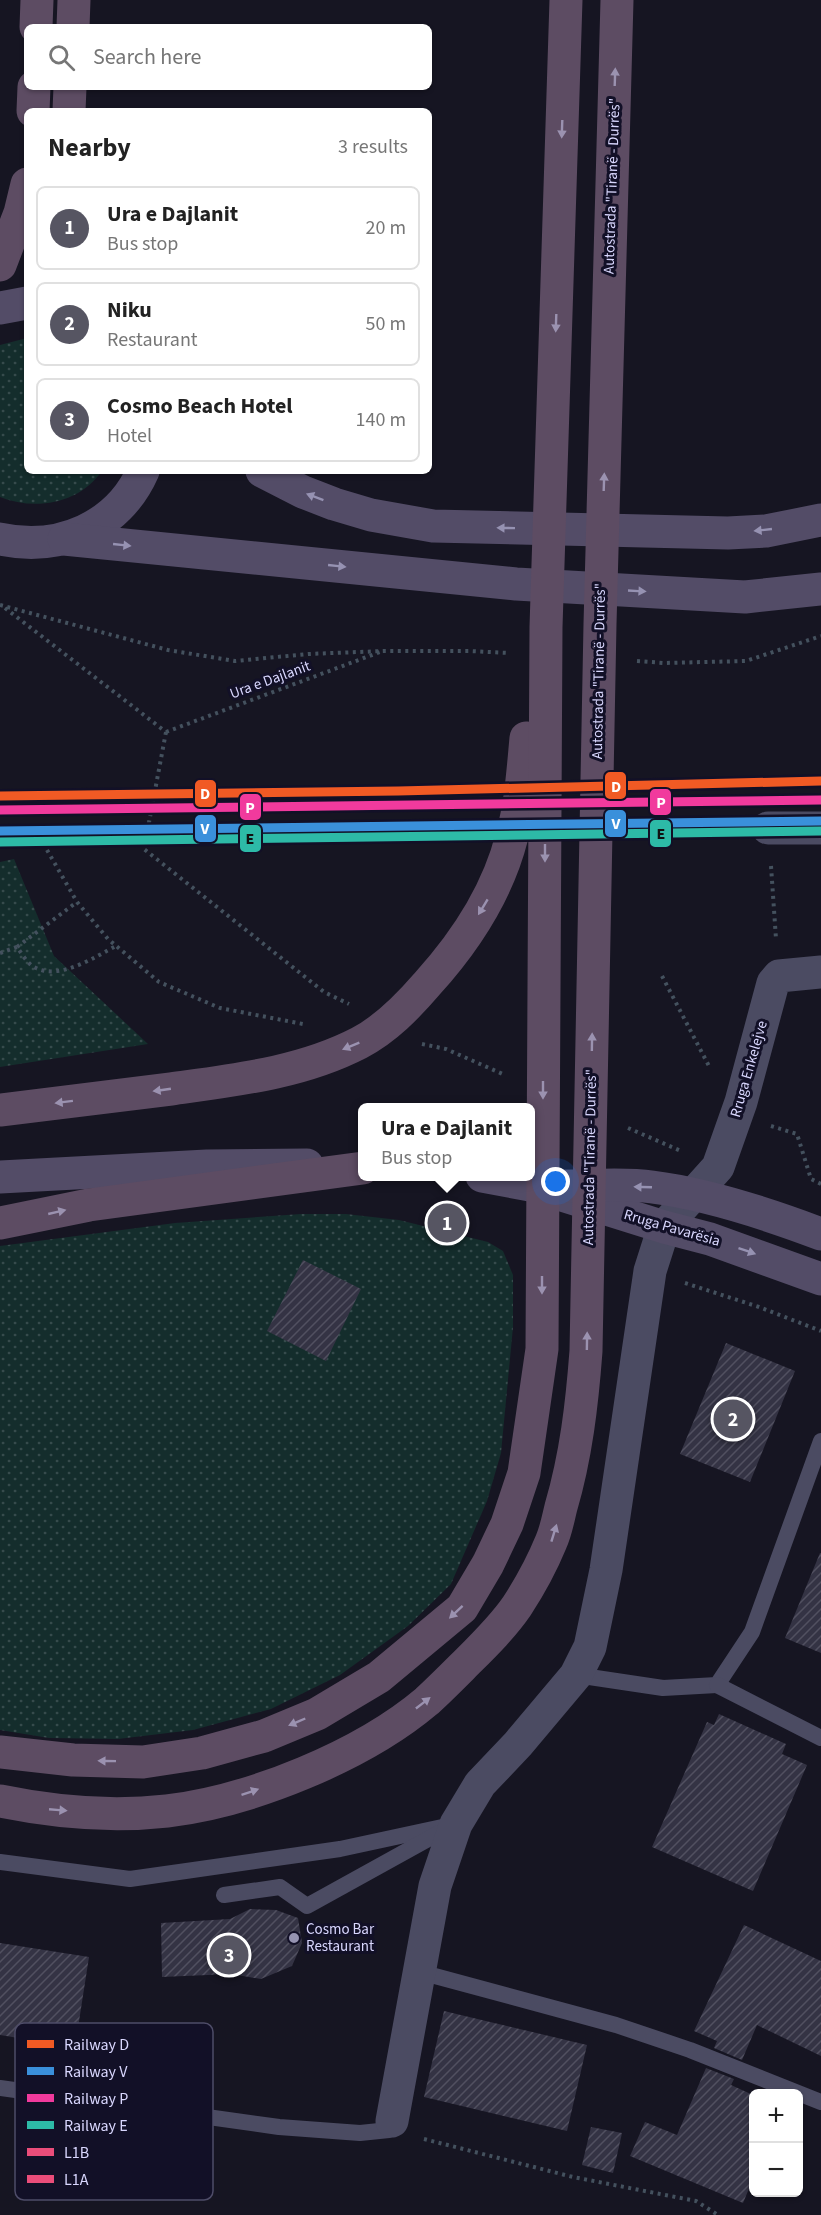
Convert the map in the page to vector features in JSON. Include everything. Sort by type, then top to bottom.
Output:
[{"type":"highway","points":[[36,24],[37,0]]},
{"type":"highway","points":[[73,24],[74,0]]},
{"type":"highway","points":[[0,1752],[73,1760],[143,1762],[202,1753],[264,1736],[317,1714],[379,1677],[462,1608],[488,1564],[507,1524],[524,1473],[542,1349],[546,627],[564,9]]},
{"type":"highway","name":"Autostrada \"Tiranë - Durrës\"","points":[[0,1802],[27,1807],[103,1813],[166,1811],[226,1800],[296,1776],[341,1756],[426,1702],[481,1649],[516,1608],[552,1541],[568,1485],[580,1420],[586,1351],[600,636],[617,12]]},
{"type":"highway","points":[[33,108],[34,90]]},
{"type":"highway","points":[[69,108],[70,90]]},
{"type":"highway","points":[[0,265],[24,196]]},
{"type":"highway","points":[[0,1110],[242,1079],[305,1065],[360,1042],[404,1010],[463,942],[489,897],[503,866],[513,835],[522,778],[530,700],[546,627]]},
{"type":"highway","points":[[0,1223],[89,1205],[358,1169]]},
{"type":"main road","points":[[0,308],[24,304]]},
{"type":"main road","points":[[64,539],[88,530],[110,515],[123,503],[141,474]]},
{"type":"main road","points":[[268,474],[303,492],[334,504],[371,515],[433,526],[728,533],[766,531],[821,520]]},
{"type":"main road","points":[[0,539],[28,543],[64,539],[516,584],[745,597],[821,589]]},
{"type":"main road","points":[[0,1177],[207,1166],[296,1164],[358,1168]]},
{"type":"main road","points":[[509,1181],[530,1185]]},
{"type":"main road","name":"Rruga Pavarësia","points":[[530,1185],[651,1186],[692,1194],[789,1222],[821,1234]]},
{"type":"main road","name":"Rruga Pavarësia","points":[[530,1185],[710,1239],[821,1279]]},
{"type":"street","points":[[768,828],[821,828]]},
{"type":"street","points":[[779,976],[821,972]]},
{"type":"street","name":"Rruga Enkelejve","points":[[664,1227],[718,1167],[741,1102],[769,995],[773,983],[779,976]]},
{"type":"street","points":[[390,2125],[435,1886],[456,1824],[480,1784],[518,1744],[576,1675],[590,1647],[600,1607],[650,1271],[664,1227]]},
{"type":"lane","points":[[717,1685],[752,1632],[821,1441]]},
{"type":"lane","points":[[576,1675],[663,1688],[717,1685],[821,1738]]},
{"type":"lane","points":[[0,1862],[130,1879],[340,1849],[456,1824]]},
{"type":"lane","points":[[224,1894],[280,1887],[307,1906],[456,1824]]},
{"type":"lane","points":[[420,1972],[616,2025],[690,2050],[821,2102]]},
{"type":"lane","points":[[0,2088],[15,2090]]},
{"type":"lane","points":[[213,2118],[279,2127],[360,2133],[390,2125]]},
{"type":"path","points":[[1,606],[168,650],[235,661],[308,654],[384,651],[470,651],[515,654]]},
{"type":"path","points":[[1,606],[166,732],[144,849],[324,992]]},
{"type":"path","points":[[630,661],[664,663],[746,661],[821,636]]},
{"type":"path","name":"Ura e Dajlanit","points":[[166,732],[384,651]]},
{"type":"path","points":[[768,828],[779,976]]},
{"type":"path","points":[[0,953],[17,947],[77,902]]},
{"type":"path","points":[[17,947],[35,968],[52,972],[80,966],[116,946]]},
{"type":"path","points":[[650,1271],[821,1330]]},
{"type":"path","points":[[390,2125],[573,2177],[696,2201],[718,2215]]},
{"type":"green space","points":[[24,339],[24,474],[99,474],[81,491],[56,502],[42,504],[13,501],[0,497],[0,345]]},
{"type":"green space","points":[[14,859],[54,956],[148,1044],[0,1067],[0,862]]},
{"type":"green space","points":[[301,1214],[346,1214],[399,1220],[488,1242],[503,1251],[513,1275],[513,1327],[501,1453],[487,1501],[451,1584],[408,1626],[340,1675],[271,1709],[193,1730],[118,1739],[49,1738],[0,1730],[0,1246],[175,1223]]},
{"type":"building","points":[[303,1260],[361,1289],[326,1361],[267,1331]]},
{"type":"building","points":[[726,1343],[795,1371],[750,1482],[680,1454]]},
{"type":"building","points":[[821,1553],[821,1653],[785,1638]]},
{"type":"building","points":[[719,1714],[786,1744],[782,1754],[807,1765],[753,1891],[652,1847],[707,1722],[714,1725]]},
{"type":"building","points":[[250,1909],[276,1910],[298,1918],[302,1943],[292,1966],[261,1979],[231,1974],[162,1977],[161,1923],[230,1919]]},
{"type":"building","points":[[744,1925],[821,1961],[821,2056],[757,2025],[742,2060],[714,2048],[717,2041],[694,2031]]},
{"type":"building","points":[[0,1943],[89,1957],[79,2023],[15,2023],[15,2037],[0,2035]]},
{"type":"building","points":[[444,2011],[587,2045],[567,2131],[424,2097]]},
{"type":"building","points":[[706,2068],[734,2079],[731,2085],[749,2093],[749,2189],[743,2203],[630,2156],[645,2122],[677,2135]]},
{"type":"building","points":[[591,2127],[622,2133],[613,2173],[582,2165]]},
{"type":"rail line","name":"D","points":[[0,796],[398,791],[821,781]]},
{"type":"rail line","name":"P","points":[[0,810],[821,800]]},
{"type":"rail line","name":"V","points":[[0,831],[821,821]]},
{"type":"rail line","name":"E","points":[[0,842],[821,831]]},
{"type":"place","name":"Ura e Dajlanit","points":[[447,1223]]},
{"type":"place","name":"Niku","points":[[733,1419]]},
{"type":"place","name":"Cosmo Bar Restaurant","points":[[294,1938]]},
{"type":"place","name":"Cosmo Beach Hotel","points":[[229,1955]]}]
